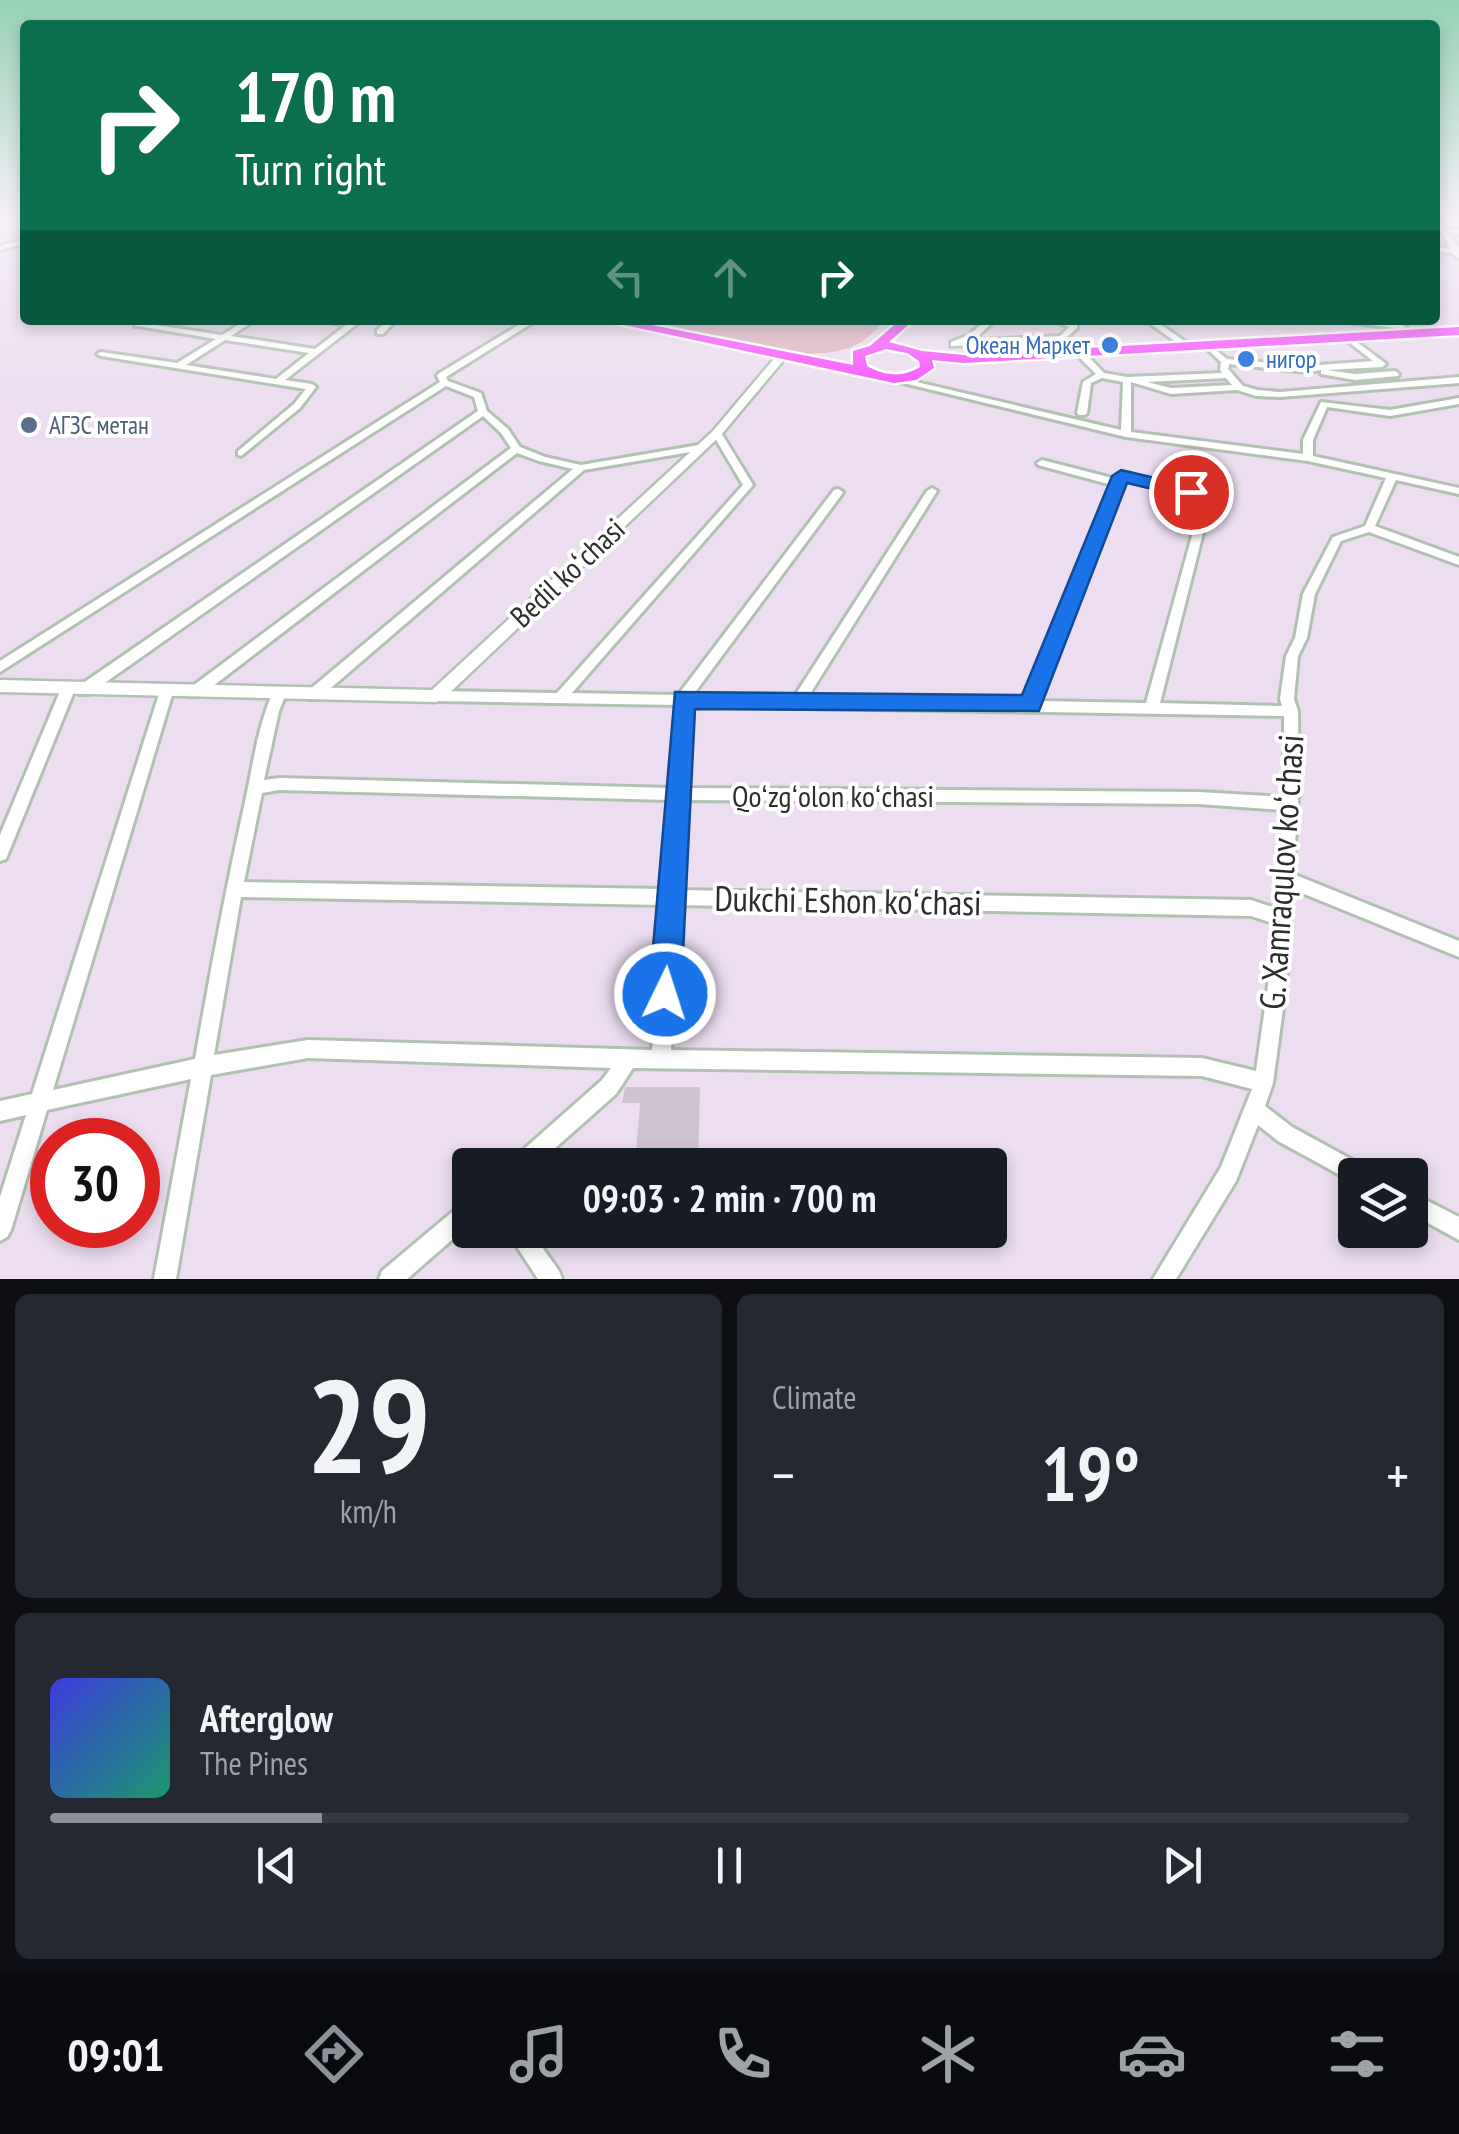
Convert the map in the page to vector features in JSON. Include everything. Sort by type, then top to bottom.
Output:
[{"type":"main road","points":[[631,325],[896,380],[916,376],[920,358]]},
{"type":"main road","points":[[789,358],[836,360],[858,354],[876,346],[902,325]]},
{"type":"main road","points":[[905,325],[902,340],[920,358]]},
{"type":"main road","points":[[876,346],[920,358],[964,359],[1349,338],[1416,329],[1459,331]]},
{"type":"main road","points":[[858,354],[857,363],[865,372]]},
{"type":"street","points":[[144,325],[316,352]]},
{"type":"street","points":[[178,366],[243,325]]},
{"type":"street","points":[[277,382],[352,325]]},
{"type":"street","points":[[380,332],[387,325]]},
{"type":"street","points":[[525,325],[441,376],[445,383],[478,395],[483,412],[516,449],[581,468],[698,448]]},
{"type":"street","points":[[954,344],[985,325]]},
{"type":"street","points":[[954,344],[1062,338],[1074,326],[1071,325]]},
{"type":"street","points":[[1156,325],[1189,347]]},
{"type":"street","points":[[1386,325],[1416,329]]},
{"type":"street","points":[[1062,338],[1101,376]]},
{"type":"street","points":[[1349,338],[1410,385]]},
{"type":"street","points":[[954,344],[964,359]]},
{"type":"street","points":[[1208,346],[1225,361],[1348,377],[1395,374]]},
{"type":"street","points":[[102,354],[312,387],[297,406],[241,453]]},
{"type":"street","name":"Bedil koʻchasi","points":[[436,696],[717,433],[789,358]]},
{"type":"street","points":[[1225,361],[1224,370],[1238,388]]},
{"type":"street","points":[[1307,369],[1381,363]]},
{"type":"street","points":[[1131,380],[1230,375]]},
{"type":"street","points":[[1082,413],[1087,382],[1101,376],[1172,391],[1238,388],[1295,393],[1459,380]]},
{"type":"street","points":[[896,380],[1126,434],[1308,458],[1459,490]]},
{"type":"street","points":[[1126,434],[1131,380]]},
{"type":"street","points":[[0,668],[445,383]]},
{"type":"street","points":[[1308,458],[1308,440],[1324,404],[1390,412],[1459,401]]},
{"type":"street","points":[[0,854],[76,689],[483,412]]},
{"type":"street","points":[[560,698],[748,485],[717,433]]},
{"type":"street","points":[[195,692],[516,449]]},
{"type":"street","points":[[1042,463],[1118,484]]},
{"type":"street","points":[[313,694],[581,468]]},
{"type":"street","points":[[1030,705],[1118,484],[1125,476],[1202,498],[1200,525],[1152,707]]},
{"type":"street","points":[[1392,477],[1368,528],[1459,561]]},
{"type":"street","points":[[799,701],[932,491]]},
{"type":"street","points":[[661,1059],[683,699],[838,492]]},
{"type":"street","name":"G. Xamraqulov koʻchasi","points":[[1164,1279],[1229,1174],[1264,1083],[1290,804],[1291,711],[1287,699],[1292,656],[1301,638],[1310,594],[1337,539],[1368,528]]},
{"type":"street","points":[[0,686],[1291,711]]},
{"type":"street","points":[[0,1230],[166,692]]},
{"type":"street","points":[[164,1279],[234,889],[279,694]]},
{"type":"street","name":"Qoʻzgʻolon koʻchasi","points":[[255,788],[279,784],[678,794],[1199,798],[1290,804]]},
{"type":"street","points":[[1284,878],[1459,949]]},
{"type":"street","name":"Dukchi Eshon koʻchasi","points":[[234,889],[1251,908],[1281,918]]},
{"type":"street","points":[[0,1111],[201,1067],[308,1049],[1202,1067],[1264,1083]]},
{"type":"street","points":[[540,1148],[609,1087],[628,1058]]},
{"type":"street","points":[[1254,1110],[1284,1134],[1338,1163]]},
{"type":"street","points":[[1428,1212],[1459,1228]]},
{"type":"street","points":[[390,1279],[452,1226]]},
{"type":"street","points":[[529,1248],[551,1279]]},
{"type":"shaded area","points":[[669,325],[880,325],[861,342],[815,353],[728,341]]},
{"type":"building","points":[[625,1087],[700,1087],[698,1148],[636,1148],[640,1103],[622,1103]]},
{"type":"place","name":"Океан Маркет","points":[[1110,345]]},
{"type":"place","name":"нигор","points":[[1246,359]]},
{"type":"place","name":"АГЗС метан","points":[[29,425]]},
{"type":"route","points":[[665,994],[683,699],[1030,705],[1121,476],[1191,492]]}]
